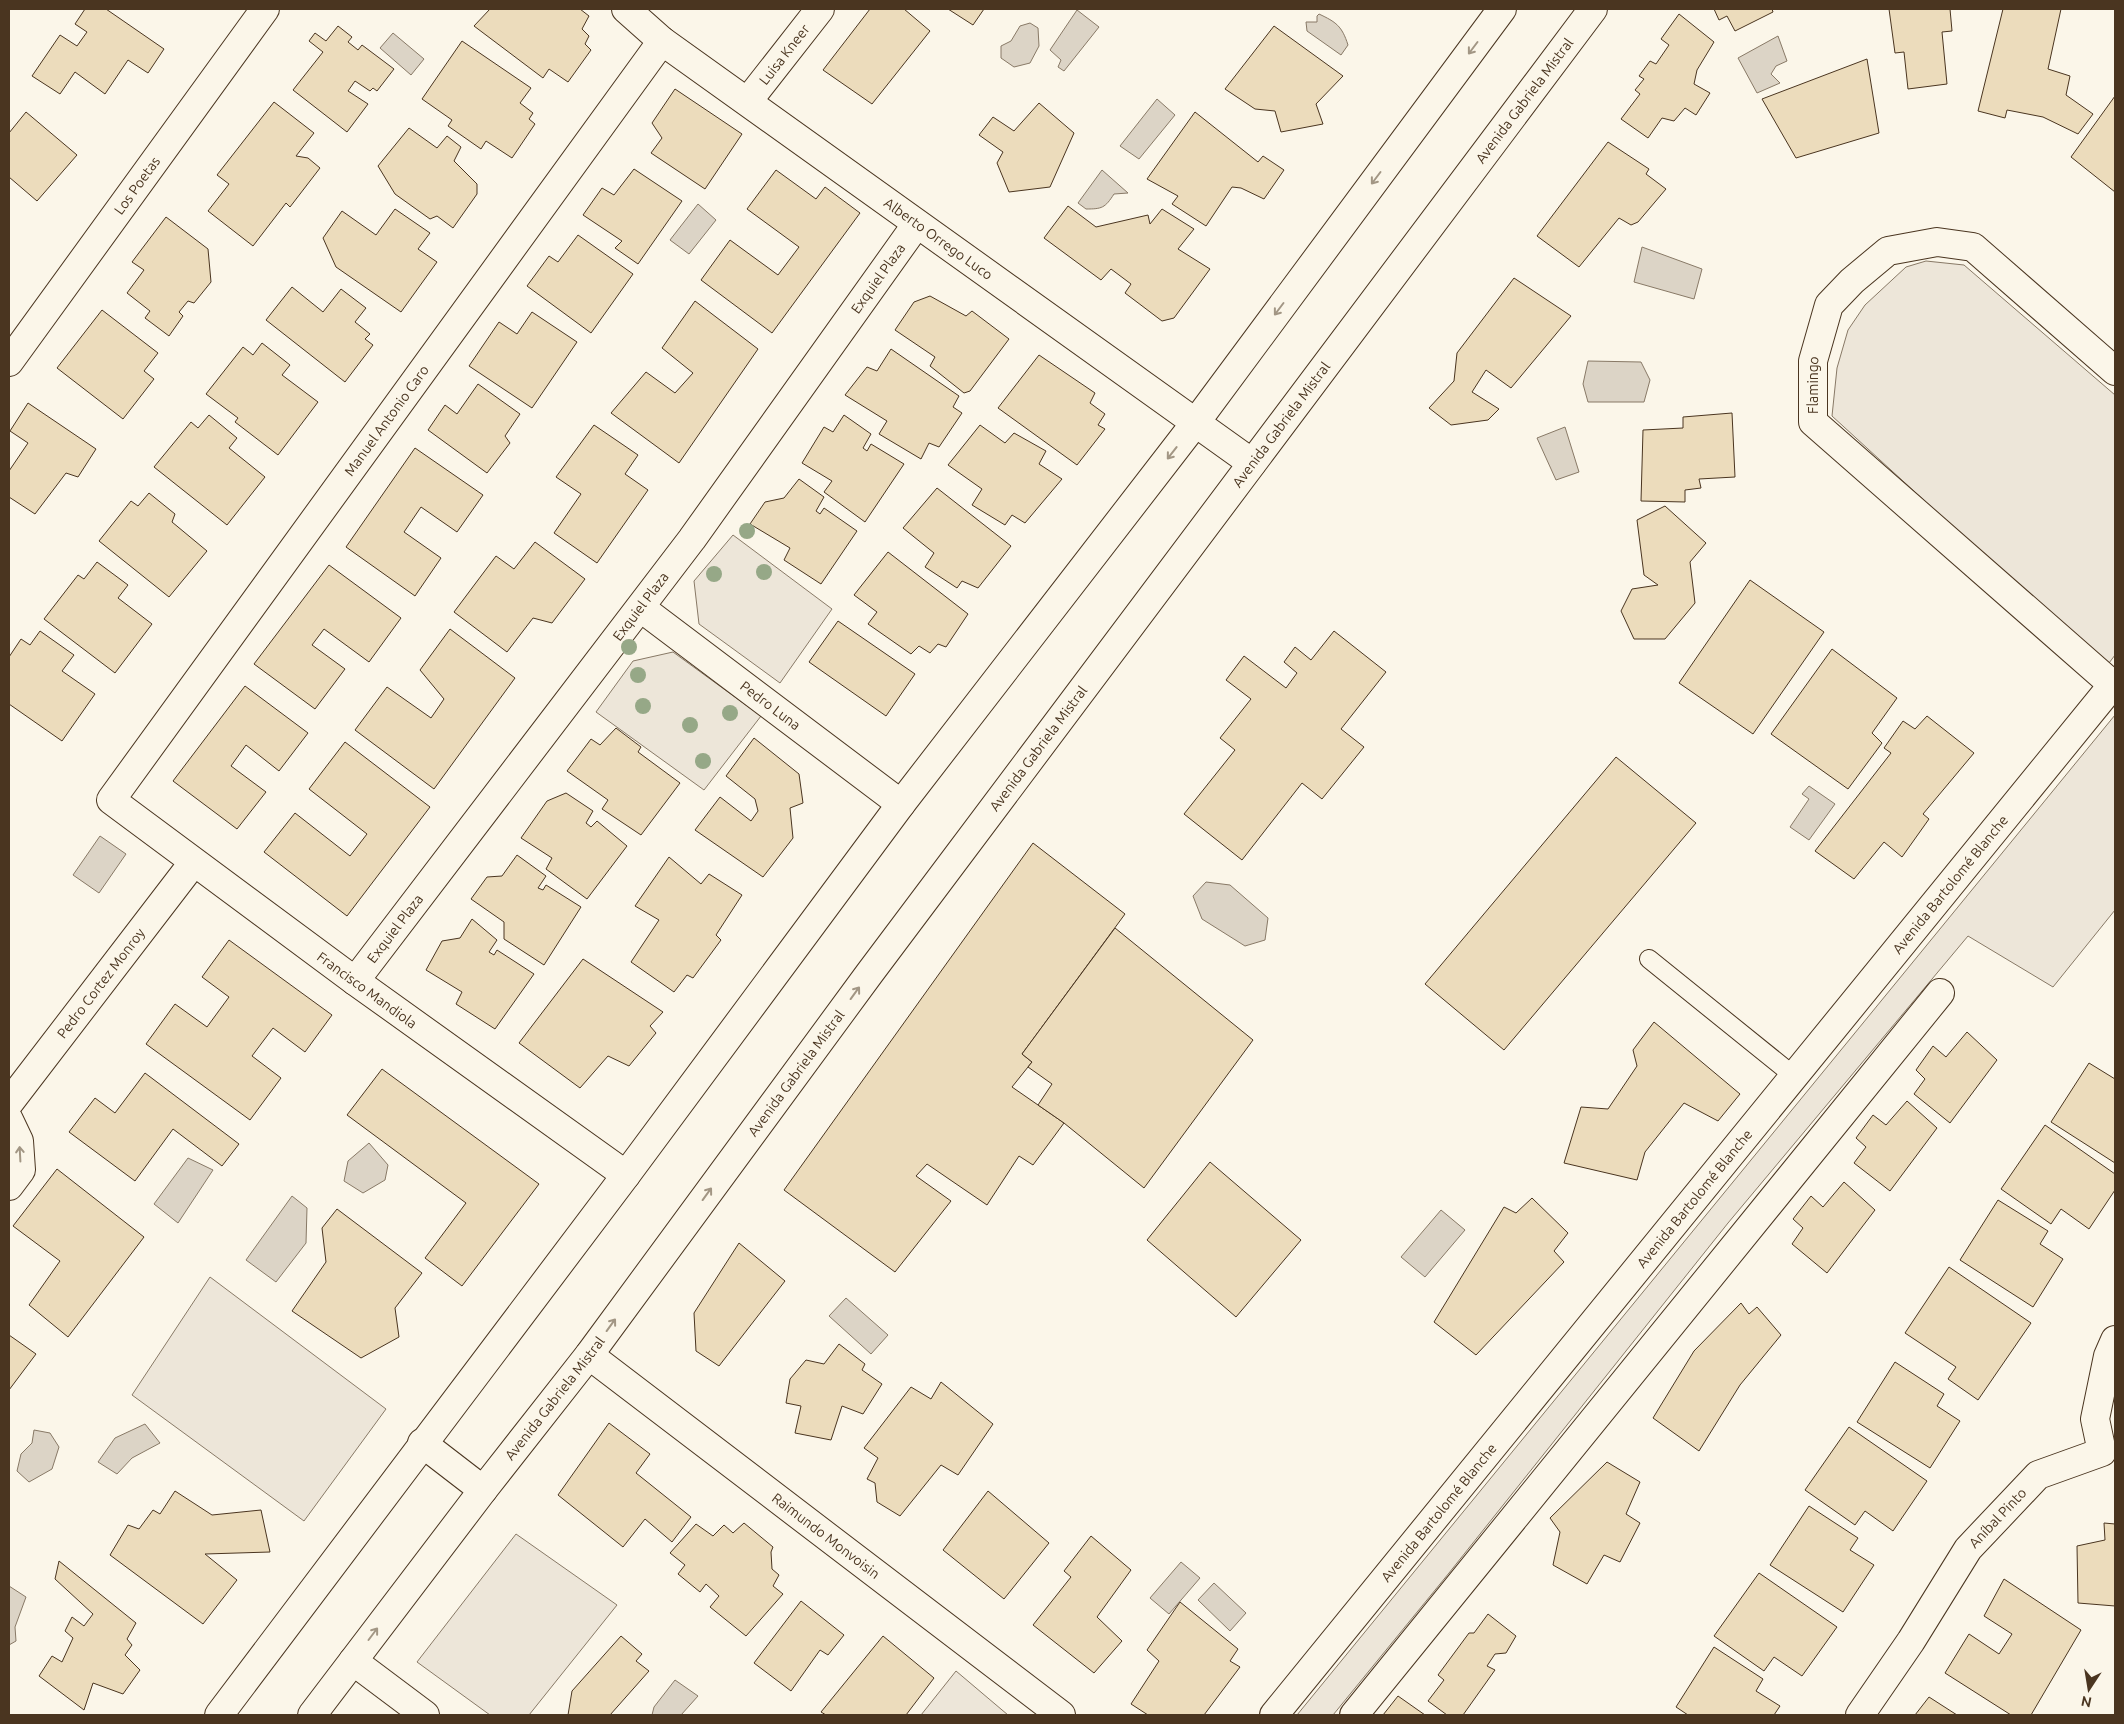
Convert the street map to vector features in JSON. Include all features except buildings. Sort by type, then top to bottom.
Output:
[{"type":"street","name":"Los Poetas","points":[[9,362],[265,9]]},
{"type":"street","name":"Luisa Kneer","points":[[748,101],[820,9]]},
{"type":"street","points":[[218,1715],[626,1175],[901,804],[1196,422],[1502,9]]},
{"type":"street","name":"Avenida Gabriela Mistral","points":[[312,1715],[483,1490],[589,1355],[869,974],[1593,9]]},
{"type":"street","name":"Alberto Orrego Luco","points":[[630,10],[662,41],[748,101],[916,225],[1252,463]]},
{"type":"street","name":"Manuel Antonio Caro","points":[[112,800],[662,41]]},
{"type":"street","name":"Exquiel Plaza","points":[[356,981],[641,608],[916,225]]},
{"type":"street","name":"Flamingo","points":[[2114,684],[1813,422],[1813,361],[1829,305],[1852,281],[1888,252],[1937,242],[1973,247],[2115,371]]},
{"type":"street","name":"Pedro Luna","points":[[641,608],[901,804]]},
{"type":"street","name":"Avenida Bartolomé Blanche","points":[[1274,1715],[2114,684]]},
{"type":"street","name":"Francisco Mandiola","points":[[112,800],[193,863],[626,1175]]},
{"type":"street","name":"Pedro Cortez Monroy","points":[[9,1103],[193,863]]},
{"type":"street","points":[[1354,1715],[1940,993]]},
{"type":"street","points":[[9,1120],[19,1141],[21,1170],[9,1186]]},
{"type":"street","name":"Aníbal Pinto","points":[[1860,1715],[1911,1641],[1968,1549],[2038,1475],[2108,1454],[2095,1419],[2108,1356],[2115,1340]]},
{"type":"street","name":"Raimundo Monvoisin","points":[[589,1355],[1062,1715]]},
{"type":"street","points":[[422,1443],[483,1490]]},
{"type":"street","points":[[353,1661],[425,1715]]},
{"type":"lane","points":[[1649,959],[1794,1076]]},
{"type":"shaded area","points":[[1077,10],[1099,27],[1064,71],[1058,67],[1061,60],[1050,50]]},
{"type":"shaded area","points":[[1319,14],[1334,22],[1341,29],[1348,45],[1341,55],[1307,31],[1306,22],[1317,22]]},
{"type":"shaded area","points":[[1030,23],[1038,28],[1039,46],[1030,63],[1014,67],[1001,58],[1001,46],[1011,41],[1020,26]]},
{"type":"shaded area","points":[[393,33],[424,59],[411,75],[380,48]]},
{"type":"shaded area","points":[[1778,36],[1787,61],[1776,66],[1771,74],[1780,83],[1757,93],[1738,58]]},
{"type":"shaded area","points":[[1157,99],[1175,115],[1139,159],[1120,146]]},
{"type":"shaded area","points":[[1102,170],[1128,193],[1114,194],[1103,207],[1086,209],[1078,203]]},
{"type":"shaded area","points":[[698,204],[716,220],[689,254],[670,240]]},
{"type":"shaded area","points":[[1642,247],[1702,269],[1694,299],[1634,282]]},
{"type":"shaded area","points":[[1926,261],[1964,265],[2115,395],[2115,655],[2106,667],[1832,416],[1837,368],[1848,330],[1865,305],[1906,267]]},
{"type":"shaded area","points":[[1588,361],[1641,362],[1650,380],[1644,402],[1588,402],[1583,384]]},
{"type":"shaded area","points":[[1565,427],[1579,472],[1556,480],[1537,438]]},
{"type":"shaded area","points":[[733,535],[832,609],[780,683],[699,624],[694,581]]},
{"type":"shaded area","points":[[673,652],[761,716],[704,790],[596,712],[633,661]]},
{"type":"shaded area","points":[[2115,715],[2115,910],[2053,987],[1968,936],[1728,1223],[1449,1573],[1333,1715],[1297,1715]]},
{"type":"shaded area","points":[[1809,786],[1835,804],[1809,840],[1790,827],[1809,799],[1802,794]]},
{"type":"shaded area","points":[[100,836],[126,854],[99,893],[73,875]]},
{"type":"shaded area","points":[[1206,882],[1230,885],[1268,918],[1265,940],[1245,946],[1202,919],[1193,896]]},
{"type":"shaded area","points":[[369,1143],[388,1165],[385,1180],[363,1193],[344,1181],[348,1161]]},
{"type":"shaded area","points":[[188,1158],[213,1170],[178,1223],[154,1204]]},
{"type":"shaded area","points":[[292,1196],[307,1208],[306,1243],[276,1282],[246,1260]]},
{"type":"shaded area","points":[[1441,1210],[1465,1230],[1425,1277],[1401,1257]]},
{"type":"shaded area","points":[[210,1277],[386,1409],[304,1521],[132,1395]]},
{"type":"shaded area","points":[[846,1298],[888,1335],[871,1354],[829,1316]]},
{"type":"shaded area","points":[[145,1424],[160,1443],[132,1458],[117,1474],[98,1462],[115,1438]]},
{"type":"shaded area","points":[[34,1430],[50,1433],[59,1447],[52,1469],[29,1482],[17,1471],[21,1454],[32,1443]]},
{"type":"shaded area","points":[[516,1534],[617,1605],[529,1715],[490,1715],[417,1662]]},
{"type":"shaded area","points":[[1181,1562],[1200,1578],[1169,1614],[1150,1598]]},
{"type":"shaded area","points":[[1214,1583],[1246,1613],[1230,1631],[1198,1600]]},
{"type":"shaded area","points":[[9,1586],[26,1597],[15,1627],[16,1641],[9,1645]]},
{"type":"shaded area","points":[[956,1671],[1008,1715],[921,1715]]},
{"type":"shaded area","points":[[675,1680],[698,1696],[681,1715],[652,1715],[654,1707]]}]
